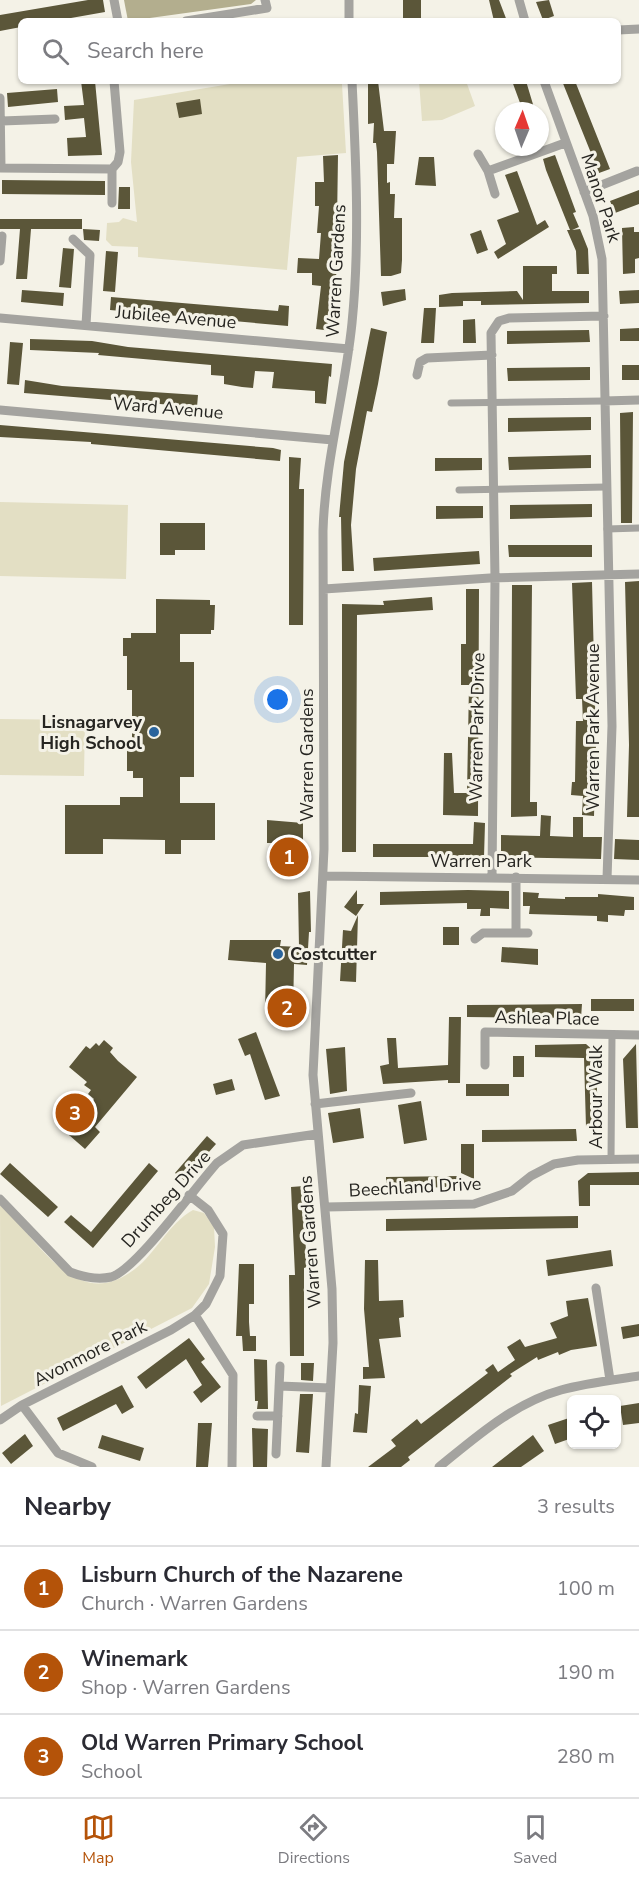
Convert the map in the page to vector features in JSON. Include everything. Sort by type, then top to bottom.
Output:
[{"type":"street","points":[[114,0],[117,18]]},
{"type":"street","points":[[205,18],[267,8],[265,0]]},
{"type":"street","points":[[349,0],[350,18]]},
{"type":"street","points":[[519,0],[524,18]]},
{"type":"street","points":[[621,30],[639,29]]},
{"type":"street","points":[[112,203],[112,169],[118,162],[120,152],[114,84]]},
{"type":"street","name":"Warren Gardens","points":[[326,1467],[332,1300],[326,1208],[317,1134],[314,1047],[323,876],[324,503],[349,349],[357,244],[352,84]]},
{"type":"street","name":"Manor Park","points":[[545,84],[584,192],[602,258],[609,575]]},
{"type":"street","points":[[0,98],[1,168],[112,169]]},
{"type":"street","points":[[1,127],[55,118]]},
{"type":"street","points":[[488,171],[565,142]]},
{"type":"street","points":[[478,154],[488,171],[495,194]]},
{"type":"street","points":[[584,192],[637,171]]},
{"type":"street","points":[[0,261],[2,236]]},
{"type":"street","points":[[73,239],[90,255],[86,325]]},
{"type":"street","name":"Warren Park Drive","points":[[492,877],[495,578],[491,333],[499,321],[509,318],[603,316]]},
{"type":"street","name":"Jubilee Avenue","points":[[0,318],[349,349]]},
{"type":"street","points":[[417,375],[420,362],[427,358],[492,355]]},
{"type":"street","points":[[451,403],[639,400]]},
{"type":"street","name":"Ward Avenue","points":[[0,410],[333,440]]},
{"type":"street","points":[[459,490],[606,487]]},
{"type":"street","points":[[607,530],[639,528]]},
{"type":"street","points":[[324,589],[495,578],[639,574]]},
{"type":"street","name":"Warren Park Avenue","points":[[607,879],[612,726],[609,575]]},
{"type":"street","name":"Warren Park","points":[[323,876],[639,880]]},
{"type":"street","points":[[516,878],[516,933]]},
{"type":"street","points":[[475,939],[483,933],[528,933]]},
{"type":"street","name":"Ashlea Place","points":[[485,1065],[485,1032],[639,1035]]},
{"type":"street","name":"Arbour Walk","points":[[611,1160],[612,1035]]},
{"type":"street","points":[[315,1104],[411,1093]]},
{"type":"street","name":"Drumbeg Drive","points":[[0,1199],[70,1272],[85,1278],[112,1276],[136,1259],[218,1163],[243,1145],[317,1134]]},
{"type":"street","name":"Beechland Drive","points":[[326,1208],[474,1204],[512,1191],[531,1176],[554,1164],[578,1160],[639,1159]]},
{"type":"street","points":[[189,1195],[215,1218],[222,1234],[220,1276],[214,1293],[195,1315],[233,1375],[232,1467]]},
{"type":"street","points":[[596,1288],[610,1380]]},
{"type":"street","name":"Avonmore Park","points":[[0,1420],[22,1405],[195,1315]]},
{"type":"street","points":[[276,1454],[280,1366]]},
{"type":"street","points":[[439,1467],[505,1416],[532,1400],[559,1390],[639,1376]]},
{"type":"street","points":[[279,1386],[330,1388]]},
{"type":"street","points":[[22,1405],[58,1452],[92,1467]]},
{"type":"street","points":[[258,1416],[278,1416]]},
{"type":"shaded area","points":[[124,0],[256,0],[251,4],[150,18],[127,18]]},
{"type":"shaded area","points":[[230,84],[342,84],[346,153],[297,157],[287,270],[138,257],[138,247],[112,246],[106,240],[107,223],[119,222],[123,218],[137,222],[131,162],[134,100]]},
{"type":"shaded area","points":[[419,84],[467,84],[475,106],[442,120],[422,121]]},
{"type":"shaded area","points":[[0,502],[128,505],[126,579],[0,576]]},
{"type":"shaded area","points":[[0,719],[85,720],[84,776],[0,775]]},
{"type":"shaded area","points":[[0,1205],[60,1267],[76,1278],[94,1283],[114,1281],[135,1269],[184,1216],[193,1210],[204,1213],[214,1227],[215,1247],[209,1284],[192,1308],[1,1406]]},
{"type":"building","points":[[88,0],[103,0],[105,12],[71,18],[18,18],[18,28],[0,31],[0,15]]},
{"type":"building","points":[[403,0],[421,0],[421,18],[403,18]]},
{"type":"building","points":[[489,0],[499,0],[506,18],[493,18]]},
{"type":"building","points":[[549,0],[554,16],[542,18],[536,2]]},
{"type":"building","points":[[81,84],[95,84],[102,155],[68,156],[67,138],[86,137],[84,118],[65,120],[64,106],[84,105]]},
{"type":"building","points":[[368,84],[378,84],[384,131],[396,131],[394,164],[387,164],[387,183],[390,182],[390,194],[395,194],[394,218],[402,218],[401,273],[391,276],[381,276],[377,152],[376,143],[373,143],[374,123],[368,124]]},
{"type":"building","points":[[513,84],[527,84],[532,102],[520,102]]},
{"type":"building","points":[[563,84],[576,84],[610,169],[599,173]]},
{"type":"building","points":[[57,89],[58,102],[8,107],[7,93]]},
{"type":"building","points":[[200,99],[202,114],[179,118],[176,103]]},
{"type":"building","points":[[338,155],[336,292],[332,331],[316,329],[321,286],[312,285],[312,273],[297,273],[298,258],[319,259],[321,233],[317,233],[319,206],[315,206],[315,182],[324,182],[323,156]]},
{"type":"building","points":[[555,155],[576,212],[573,213],[579,227],[572,230],[580,229],[588,249],[589,274],[577,274],[576,251],[567,230],[570,230],[546,170],[543,159]]},
{"type":"building","points":[[419,157],[434,157],[436,186],[415,185]]},
{"type":"building","points":[[517,171],[537,225],[545,220],[549,227],[498,259],[494,252],[506,244],[497,220],[519,212],[505,175]]},
{"type":"building","points":[[2,180],[105,181],[105,195],[2,194]]},
{"type":"building","points":[[119,187],[130,187],[130,209],[118,209]]},
{"type":"building","points":[[639,190],[639,204],[615,213],[610,201]]},
{"type":"building","points":[[0,219],[82,219],[82,229],[31,229],[27,279],[16,279],[20,229],[0,229]]},
{"type":"building","points":[[634,227],[634,232],[639,232],[639,258],[635,259],[635,273],[623,274],[622,228]]},
{"type":"building","points":[[83,229],[100,230],[99,241],[84,240]]},
{"type":"building","points":[[481,230],[488,250],[477,254],[470,234]]},
{"type":"building","points":[[63,248],[74,249],[71,288],[59,287]]},
{"type":"building","points":[[106,251],[118,252],[115,292],[103,291]]},
{"type":"building","points":[[523,266],[557,266],[557,274],[552,274],[552,291],[589,291],[589,303],[481,305],[481,301],[463,301],[463,306],[439,307],[439,295],[452,293],[517,291],[523,300]]},
{"type":"building","points":[[405,289],[406,300],[383,306],[381,292]]},
{"type":"building","points":[[22,290],[64,293],[63,306],[21,302]]},
{"type":"building","points":[[639,290],[639,303],[620,304],[619,291]]},
{"type":"building","points":[[111,297],[278,311],[279,305],[289,306],[288,326],[110,310]]},
{"type":"building","points":[[424,308],[436,308],[434,343],[421,343]]},
{"type":"building","points":[[475,319],[476,343],[463,343],[463,320]]},
{"type":"building","points":[[371,328],[387,332],[372,412],[367,411],[356,469],[351,525],[354,571],[342,571],[341,517],[339,517],[344,462]]},
{"type":"building","points":[[639,328],[639,341],[620,341],[620,329]]},
{"type":"building","points":[[589,330],[590,342],[507,344],[507,331]]},
{"type":"building","points":[[30,339],[92,341],[128,347],[332,364],[331,377],[329,376],[326,404],[315,403],[315,391],[272,388],[274,372],[255,371],[253,388],[242,387],[224,384],[224,376],[211,375],[211,365],[98,355],[99,353],[30,350]]},
{"type":"building","points":[[10,342],[23,343],[19,385],[7,384]]},
{"type":"building","points":[[622,365],[639,365],[639,380],[622,380]]},
{"type":"building","points":[[590,367],[590,380],[508,381],[507,368]]},
{"type":"building","points":[[25,380],[62,386],[198,395],[197,407],[24,393]]},
{"type":"building","points":[[633,412],[632,523],[621,523],[620,413]]},
{"type":"building","points":[[591,417],[591,430],[508,432],[508,418]]},
{"type":"building","points":[[0,425],[273,448],[281,450],[280,461],[91,444],[91,442],[0,437]]},
{"type":"building","points":[[591,455],[591,468],[509,470],[508,457]]},
{"type":"building","points":[[289,457],[301,458],[299,489],[304,489],[303,625],[289,625]]},
{"type":"building","points":[[435,458],[482,458],[482,470],[435,471]]},
{"type":"building","points":[[592,504],[592,517],[510,519],[510,505]]},
{"type":"building","points":[[436,506],[483,506],[483,518],[436,519]]},
{"type":"building","points":[[160,523],[205,523],[205,550],[175,550],[175,555],[160,555]]},
{"type":"building","points":[[508,545],[592,545],[592,557],[509,557]]},
{"type":"building","points":[[479,551],[480,564],[374,571],[373,558]]},
{"type":"building","points":[[639,581],[639,817],[627,817],[629,745],[625,582]]},
{"type":"building","points":[[592,582],[596,744],[594,816],[582,815],[583,796],[571,795],[572,782],[575,782],[576,721],[583,721],[582,699],[576,699],[572,583]]},
{"type":"building","points":[[512,585],[532,585],[530,802],[537,802],[537,816],[511,817]]},
{"type":"building","points":[[466,589],[479,589],[478,816],[443,815],[444,753],[452,753],[454,793],[467,793],[469,685],[461,685],[461,644],[466,644]]},
{"type":"building","points":[[432,597],[433,610],[357,615],[356,852],[342,852],[342,604],[384,605],[383,601]]},
{"type":"building","points":[[156,599],[210,600],[210,605],[215,605],[214,630],[211,630],[211,634],[180,634],[180,662],[194,662],[194,777],[180,777],[180,803],[215,803],[215,840],[181,840],[181,854],[165,854],[165,840],[103,839],[103,854],[65,854],[65,805],[120,805],[120,797],[143,797],[143,778],[133,778],[133,771],[127,771],[127,749],[132,749],[132,690],[127,690],[127,656],[123,656],[123,638],[131,638],[131,633],[156,633]]},
{"type":"building","points":[[541,815],[551,816],[550,836],[573,837],[573,817],[583,817],[583,837],[602,837],[601,859],[501,857],[501,835],[540,836]]},
{"type":"building","points":[[267,820],[303,823],[303,840],[298,840],[298,870],[293,870],[293,874],[279,871],[280,843],[267,843]]},
{"type":"building","points":[[474,822],[485,823],[484,857],[373,857],[373,844],[473,844]]},
{"type":"building","points":[[615,839],[639,840],[639,860],[614,859]]},
{"type":"building","points":[[357,890],[357,904],[364,904],[356,916],[344,907]]},
{"type":"building","points":[[310,891],[311,932],[309,932],[307,965],[294,964],[293,1013],[265,1013],[266,963],[228,960],[230,940],[281,940],[280,946],[299,947],[298,893]]},
{"type":"building","points":[[509,891],[509,909],[490,908],[490,916],[480,916],[481,909],[467,909],[467,903],[380,905],[380,892]]},
{"type":"building","points":[[523,892],[539,893],[538,898],[598,897],[598,894],[634,897],[634,910],[625,910],[624,916],[608,915],[608,922],[597,921],[597,916],[529,914],[530,906],[523,906]]},
{"type":"building","points":[[358,915],[356,982],[340,981],[343,930],[351,931]]},
{"type":"building","points":[[443,927],[459,927],[459,945],[443,945]]},
{"type":"building","points":[[502,947],[538,949],[538,965],[501,962]]},
{"type":"building","points":[[591,999],[634,999],[634,1011],[591,1011]]},
{"type":"building","points":[[582,1004],[581,1018],[467,1017],[467,1005]]},
{"type":"building","points":[[449,1017],[461,1017],[460,1083],[448,1083],[448,1080],[383,1084],[380,1066],[389,1064],[387,1038],[396,1038],[398,1068],[448,1065]]},
{"type":"building","points":[[256,1032],[280,1096],[265,1100],[250,1054],[245,1056],[238,1039]]},
{"type":"building","points":[[104,1040],[113,1048],[110,1052],[118,1061],[137,1077],[95,1127],[100,1132],[85,1149],[69,1135],[75,1128],[71,1125],[94,1099],[88,1094],[91,1090],[84,1085],[87,1082],[69,1067],[86,1046],[90,1049],[96,1043],[99,1046]]},
{"type":"building","points":[[586,1044],[596,1053],[598,1127],[586,1127],[584,1058],[535,1057],[535,1045]]},
{"type":"building","points":[[636,1044],[638,1128],[626,1128],[623,1059]]},
{"type":"building","points":[[345,1047],[347,1091],[330,1094],[326,1049]]},
{"type":"building","points":[[513,1056],[524,1056],[524,1077],[513,1077]]},
{"type":"building","points":[[232,1079],[235,1090],[216,1095],[213,1084]]},
{"type":"building","points":[[466,1084],[509,1084],[509,1096],[466,1096]]},
{"type":"building","points":[[421,1101],[427,1140],[404,1144],[398,1105]]},
{"type":"building","points":[[360,1108],[364,1138],[333,1143],[328,1113]]},
{"type":"building","points":[[576,1129],[577,1141],[482,1142],[482,1130]]},
{"type":"building","points":[[207,1136],[216,1144],[184,1180],[175,1173]]},
{"type":"building","points":[[461,1144],[474,1144],[474,1179],[461,1173]]},
{"type":"building","points":[[10,1163],[58,1207],[48,1217],[0,1174]]},
{"type":"building","points":[[149,1163],[158,1171],[93,1248],[64,1222],[71,1215],[91,1232]]},
{"type":"building","points":[[639,1172],[639,1185],[590,1185],[590,1206],[579,1206],[578,1181],[588,1173]]},
{"type":"building","points":[[459,1176],[465,1187],[386,1188],[386,1177]]},
{"type":"building","points":[[304,1186],[308,1235],[305,1235],[307,1267],[304,1268],[304,1356],[290,1356],[289,1275],[295,1275],[291,1187]]},
{"type":"building","points":[[578,1216],[578,1228],[386,1231],[386,1219]]},
{"type":"building","points":[[611,1250],[613,1266],[548,1276],[546,1260]]},
{"type":"building","points":[[365,1260],[378,1260],[379,1301],[403,1300],[404,1317],[399,1318],[401,1337],[379,1339],[385,1378],[363,1379],[363,1367],[369,1367],[364,1309]]},
{"type":"building","points":[[239,1264],[254,1264],[254,1304],[249,1304],[249,1322],[250,1336],[256,1336],[256,1351],[243,1351],[242,1336],[236,1336]]},
{"type":"building","points":[[588,1298],[597,1346],[571,1350],[559,1355],[558,1352],[538,1360],[537,1357],[510,1374],[512,1376],[408,1457],[410,1460],[401,1467],[368,1467],[396,1446],[391,1440],[417,1419],[421,1424],[488,1373],[485,1370],[493,1364],[498,1372],[515,1360],[507,1347],[520,1339],[525,1347],[557,1338],[550,1323],[568,1316],[566,1301]]},
{"type":"building","points":[[639,1324],[639,1336],[623,1339],[621,1327]]},
{"type":"building","points":[[189,1338],[205,1359],[201,1362],[221,1387],[201,1403],[193,1392],[202,1385],[186,1359],[146,1389],[137,1377]]},
{"type":"building","points":[[254,1359],[267,1360],[268,1409],[257,1409]]},
{"type":"building","points":[[301,1363],[314,1363],[313,1381],[301,1380]]},
{"type":"building","points":[[122,1385],[134,1407],[122,1414],[116,1404],[63,1431],[57,1418]]},
{"type":"building","points":[[359,1385],[371,1386],[367,1433],[353,1432],[355,1413],[358,1414]]},
{"type":"building","points":[[300,1394],[313,1394],[309,1453],[296,1452]]},
{"type":"building","points":[[639,1403],[639,1423],[623,1425],[621,1406]]},
{"type":"building","points":[[567,1419],[567,1440],[555,1444],[548,1425]]},
{"type":"building","points":[[198,1423],[212,1423],[208,1467],[196,1467]]},
{"type":"building","points":[[252,1428],[268,1429],[267,1467],[253,1467]]},
{"type":"building","points":[[25,1434],[33,1446],[11,1464],[2,1453]]},
{"type":"building","points":[[102,1435],[144,1448],[140,1461],[98,1448]]},
{"type":"building","points":[[533,1435],[544,1451],[521,1467],[492,1467]]},
{"type":"place","name":"Lisnagarvey High School","points":[[154,732]]},
{"type":"place","name":"Lisburn Church of the Nazarene","points":[[289,857]]},
{"type":"place","name":"Costcutter","points":[[278,954]]},
{"type":"place","name":"Winemark","points":[[287,1008]]},
{"type":"place","name":"Old Warren Primary School","points":[[75,1113]]}]
